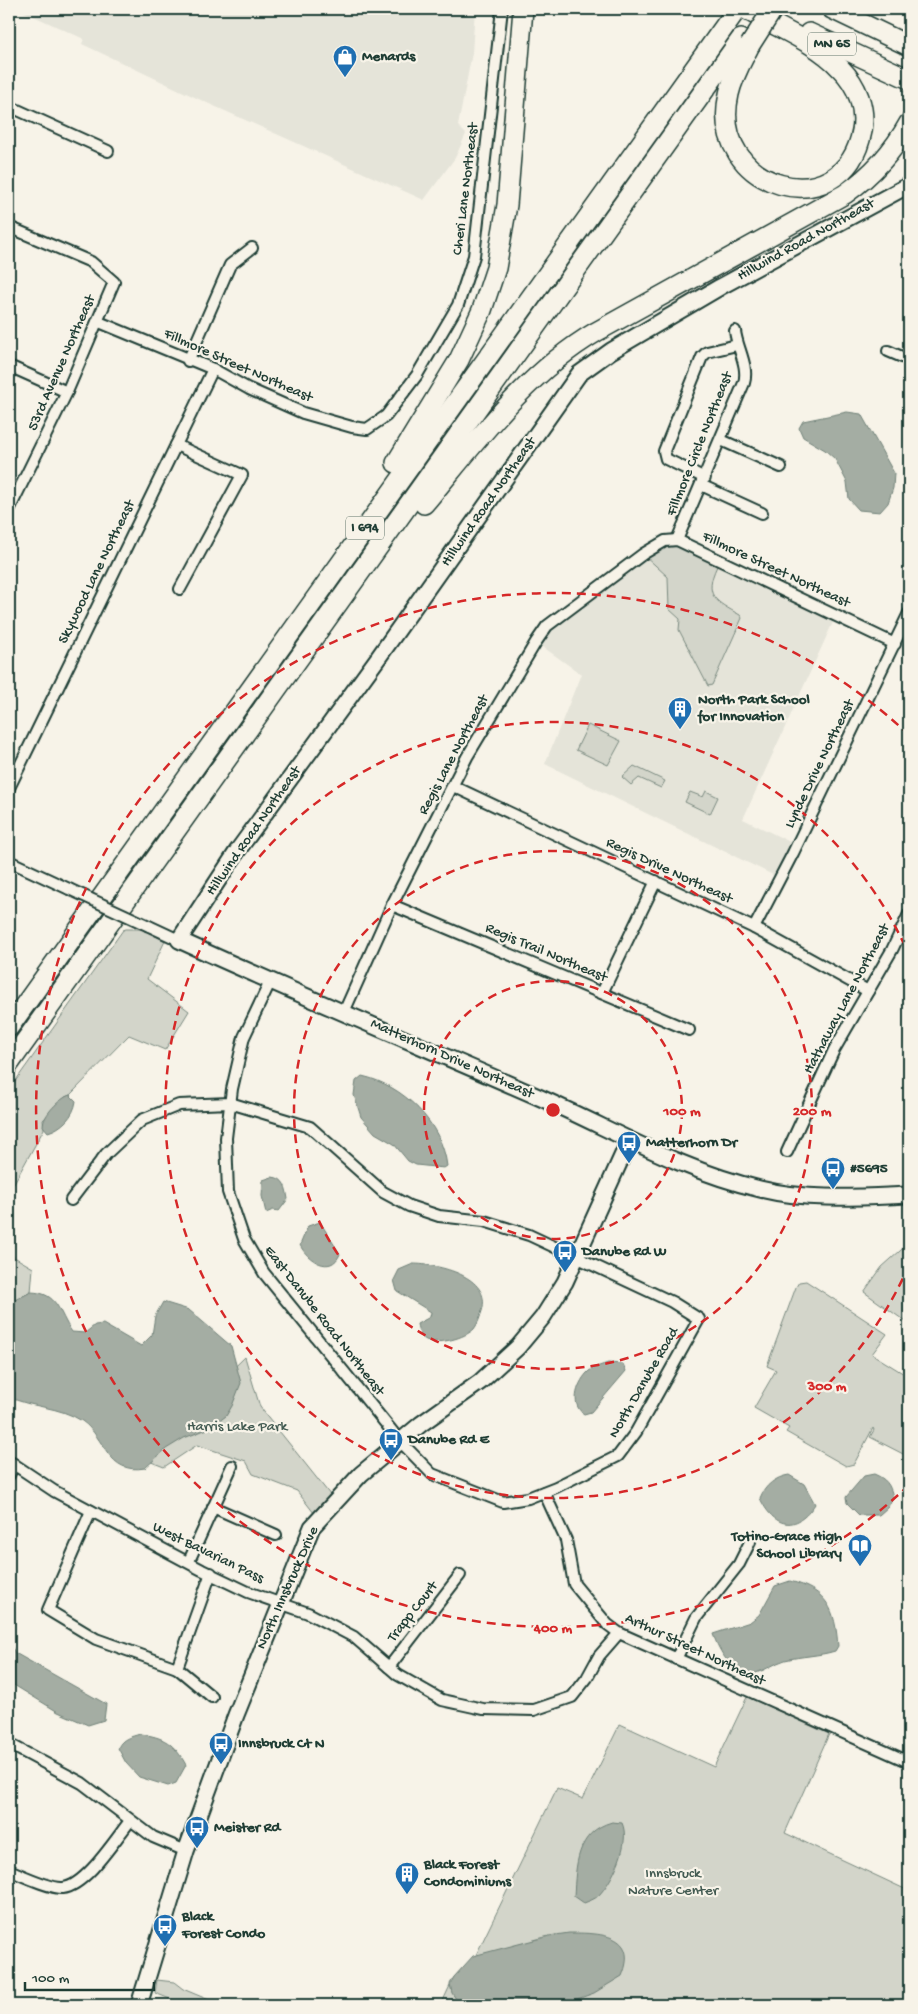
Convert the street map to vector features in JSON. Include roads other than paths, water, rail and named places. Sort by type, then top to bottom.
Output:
[{"type":"highway","points":[[205,752],[408,445],[459,360],[482,310],[496,268],[504,226],[523,9]]},
{"type":"highway","points":[[719,27],[725,9]]},
{"type":"highway","name":"I 694","points":[[9,1027],[619,173],[719,27],[737,9]]},
{"type":"highway","points":[[745,9],[828,57],[846,74],[855,88],[863,114],[861,136],[847,164],[833,177],[805,187],[778,185],[749,168],[735,150],[727,124],[728,96],[746,42],[773,9]]},
{"type":"highway","name":"MN 65","points":[[756,9],[909,79]]},
{"type":"highway","name":"I 694","points":[[9,1064],[746,42],[763,9]]},
{"type":"highway","name":"MN 65","points":[[832,9],[909,46]]},
{"type":"highway","points":[[376,553],[406,526],[513,399],[544,368],[596,332],[845,194],[866,179],[881,164],[909,123]]},
{"type":"street","name":"Cheri Lane Northeast","points":[[367,430],[386,416],[417,375],[458,305],[474,256],[502,9]]},
{"type":"street","points":[[9,106],[108,151]]},
{"type":"street","name":"Hillwind Road Northeast","points":[[179,940],[238,850],[378,658],[579,374],[611,351],[720,287],[909,185]]},
{"type":"street","name":"53rd Avenue Northeast","points":[[9,227],[91,262],[114,282],[99,322],[67,392],[9,510]]},
{"type":"street","points":[[188,361],[230,265],[252,248]]},
{"type":"street","name":"Fillmore Street Northeast","points":[[99,322],[188,361],[213,369],[249,390],[303,413],[352,428],[367,430]]},
{"type":"street","name":"Fillmore Circle Northeast","points":[[677,540],[721,440],[746,375],[735,331]]},
{"type":"street","points":[[737,345],[707,352],[702,357],[664,451],[666,459],[703,482],[762,513]]},
{"type":"street","points":[[888,351],[909,360]]},
{"type":"street","points":[[9,366],[67,392]]},
{"type":"street","name":"Skywood Lane Northeast","points":[[9,788],[213,369]]},
{"type":"street","points":[[721,440],[781,467]]},
{"type":"street","points":[[176,445],[242,475],[180,589]]},
{"type":"street","name":"Fillmore Street Northeast","points":[[677,540],[895,644]]},
{"type":"street","name":"Regis Lane Northeast","points":[[344,1012],[392,905],[487,719],[547,626],[643,554],[665,542],[677,540]]},
{"type":"street","name":"Lynde Drive Northeast","points":[[754,928],[794,853],[909,612]]},
{"type":"street","name":"Regis Drive Northeast","points":[[453,786],[754,928],[868,991]]},
{"type":"street","name":"Matterhorn Drive Northeast","points":[[9,861],[270,982],[344,1012],[706,1174],[762,1190],[824,1198],[909,1195]]},
{"type":"street","points":[[602,993],[656,882]]},
{"type":"street","name":"Regis Trail Northeast","points":[[392,905],[689,1030]]},
{"type":"street","name":"Hathaway Lane Northeast","points":[[787,1152],[834,1050],[909,914]]},
{"type":"street","name":"East Danube Road Northeast","points":[[270,982],[244,1036],[230,1103],[226,1138],[228,1192],[244,1239],[264,1273],[400,1441]]},
{"type":"street","points":[[71,1200],[106,1154],[142,1120],[179,1105],[230,1103],[310,1127],[383,1192],[409,1206],[439,1216],[484,1221],[529,1235],[576,1257]]},
{"type":"street","name":"North Innsbruck Drive","points":[[139,2005],[186,1850],[280,1603],[312,1527],[361,1474],[400,1441],[480,1382],[518,1347],[548,1310],[566,1282],[629,1141]]},
{"type":"street","name":"North Danube Road","points":[[400,1441],[432,1474],[503,1502],[528,1498],[544,1492],[618,1456],[636,1432],[699,1319],[672,1302],[576,1257]]},
{"type":"street","points":[[9,1475],[11,1462]]},
{"type":"street","name":"West Bavarian Pass","points":[[11,1462],[54,1491],[210,1573],[248,1592],[308,1613],[354,1637],[389,1667],[442,1700],[483,1709],[534,1710],[572,1697],[587,1678],[599,1656],[619,1633]]},
{"type":"street","points":[[189,1561],[232,1466]]},
{"type":"street","name":"Arthur Street Northeast","points":[[544,1492],[566,1540],[574,1584],[607,1624],[619,1633],[909,1762]]},
{"type":"street","points":[[213,1507],[276,1535]]},
{"type":"street","points":[[92,1511],[48,1610],[96,1639],[177,1668],[212,1697]]},
{"type":"street","points":[[676,1659],[696,1618],[739,1564],[750,1542]]},
{"type":"street","points":[[177,1668],[210,1573]]},
{"type":"street","name":"Trapp Court","points":[[389,1667],[460,1574]]},
{"type":"street","points":[[9,1744],[82,1783],[153,1837],[186,1850]]},
{"type":"street","points":[[9,1870],[31,1880],[63,1888],[80,1881],[130,1821]]},
{"type":"place","name":"Menards","points":[[345,78]]},
{"type":"place","name":"North Park School for Innovation","points":[[680,730]]},
{"type":"place","name":"Matterhorn Dr","points":[[629,1164]]},
{"type":"place","name":"#5695","points":[[833,1190]]},
{"type":"place","name":"Danube Rd W","points":[[565,1273]]},
{"type":"place","name":"Danube Rd E","points":[[391,1461]]},
{"type":"place","name":"Totino-Grace High School Library","points":[[860,1567]]},
{"type":"place","name":"Innsbruck Ct N","points":[[221,1765]]},
{"type":"place","name":"Meister Rd","points":[[197,1849]]},
{"type":"place","name":"Black Forest Condominiums","points":[[407,1895]]},
{"type":"place","name":"Black Forest Condo","points":[[165,1947]]},
{"type":"park label","name":"Harris Lake Park","points":[[237,1427]]},
{"type":"park label","name":"Innsbruck Nature Center","points":[[673,1882]]}]
